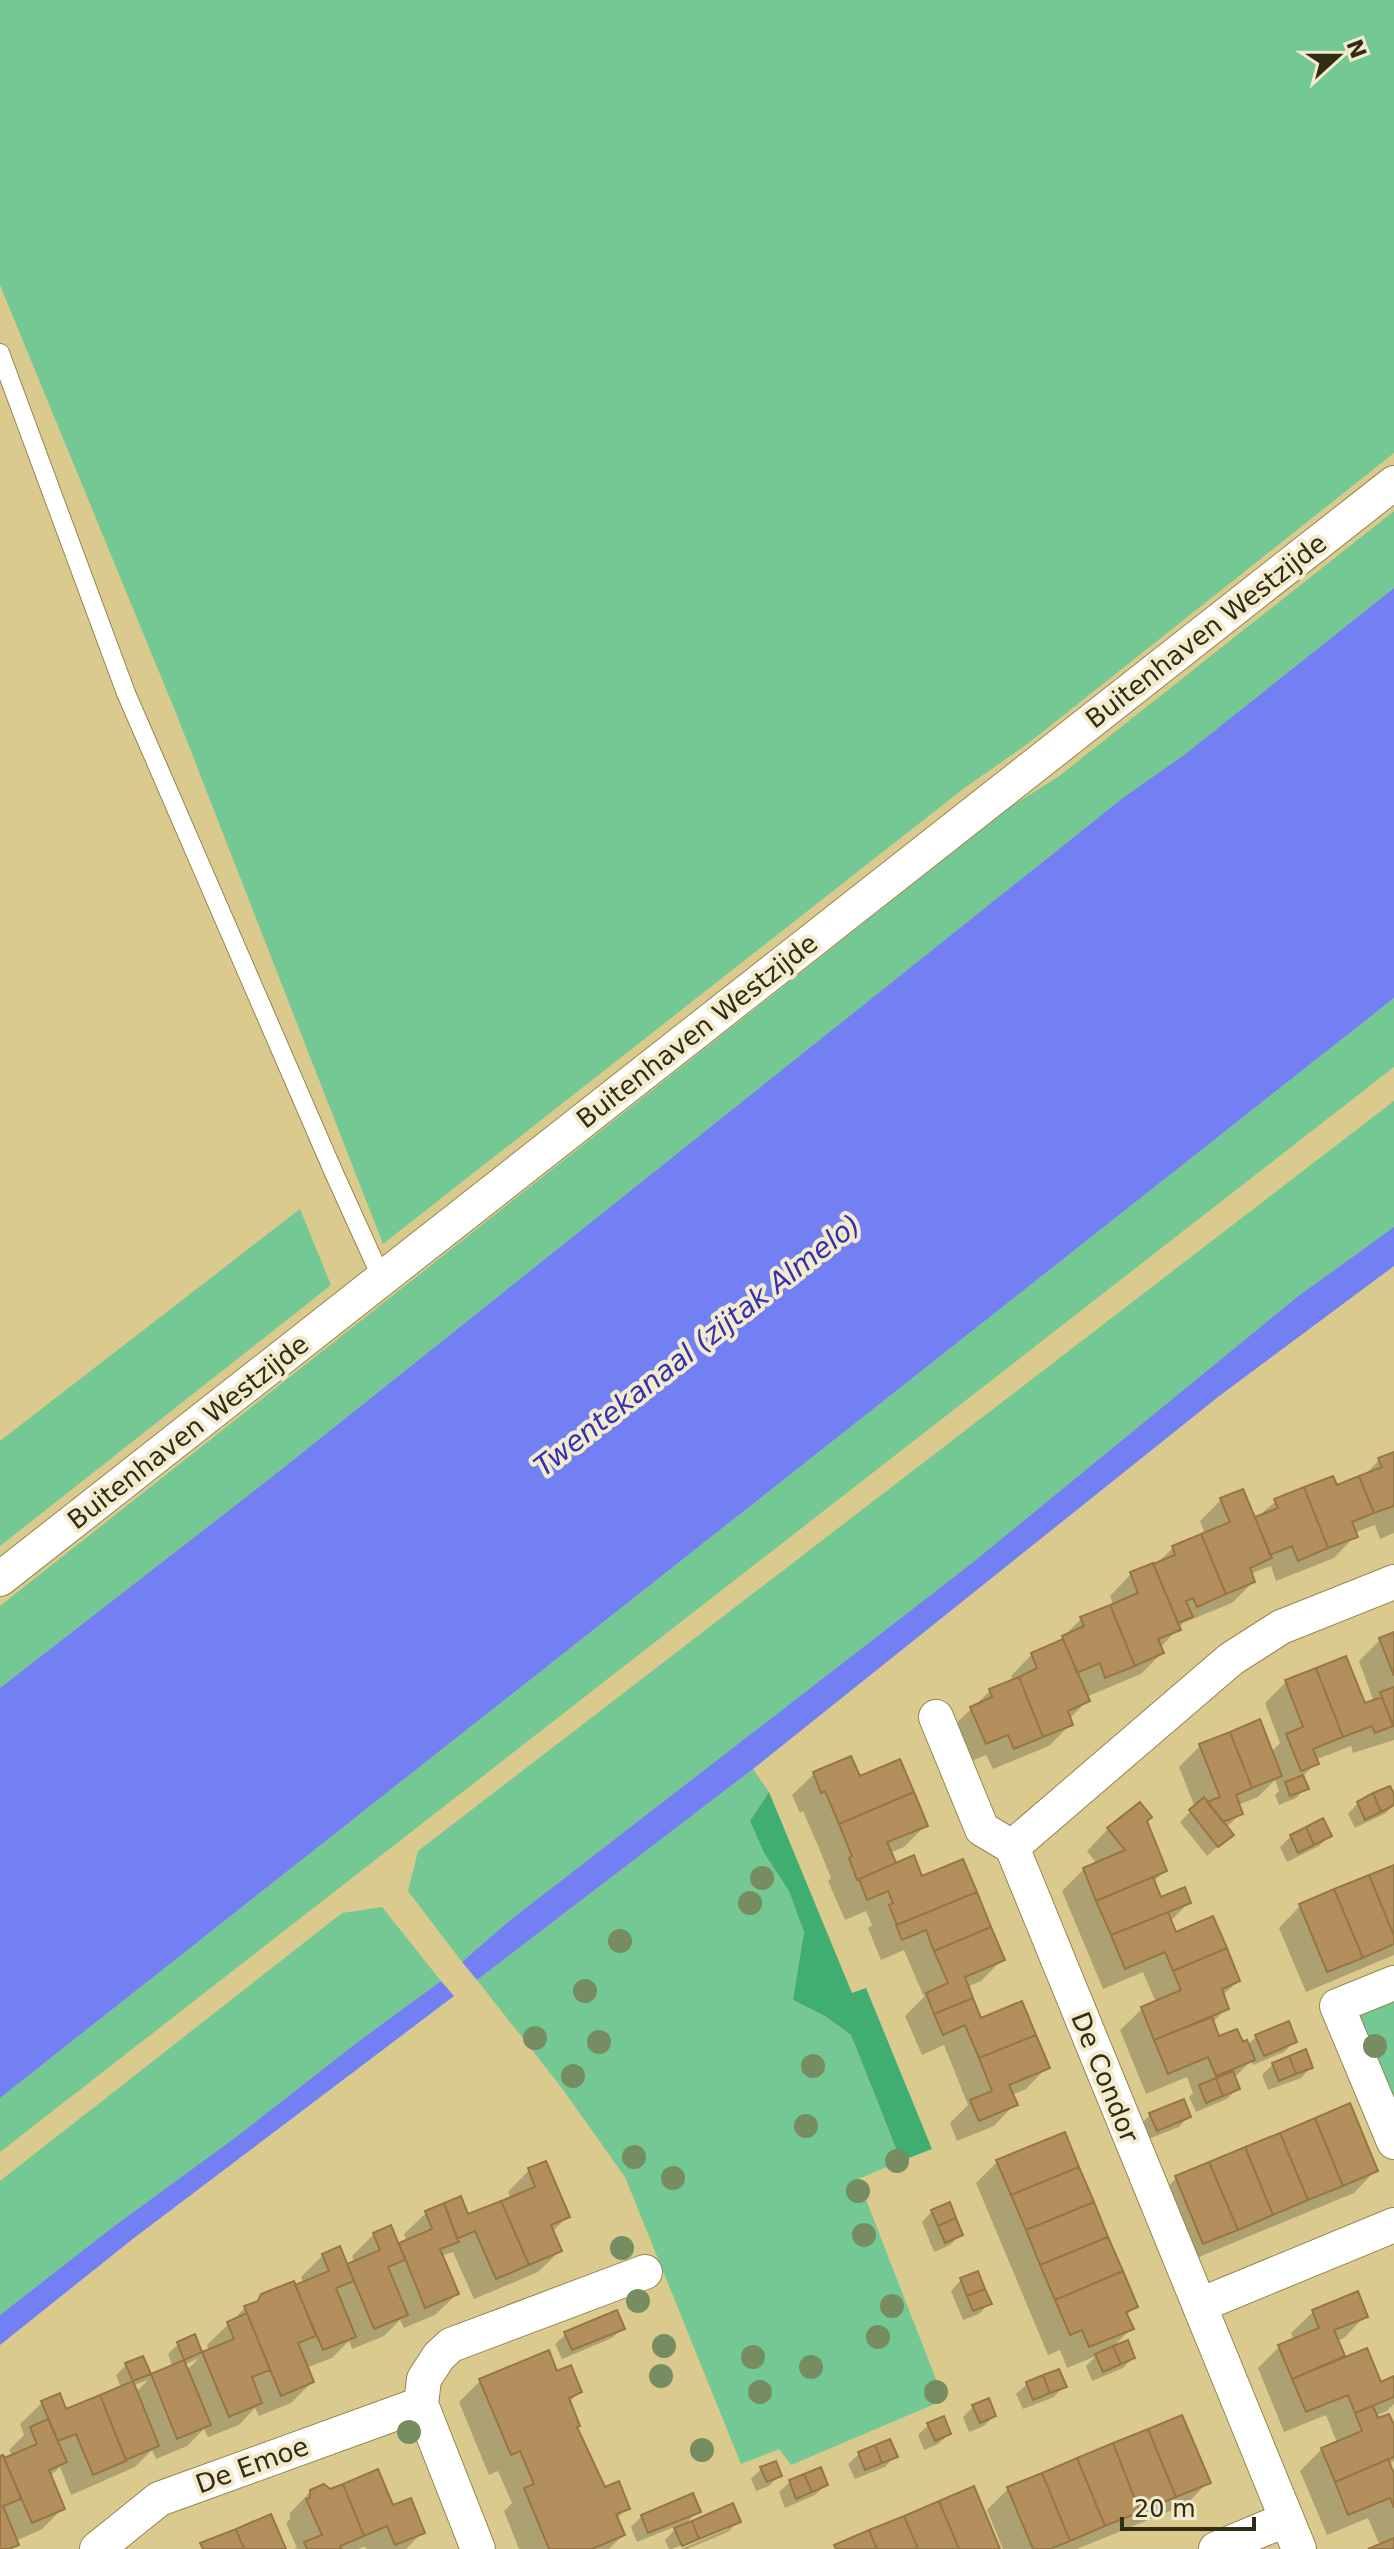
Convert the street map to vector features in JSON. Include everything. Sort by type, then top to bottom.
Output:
[{"type":"street","name":"Buitenhaven Westzijde","points":[[0,1579],[1394,483]]},
{"type":"street","points":[[936,1717],[982,1829],[1012,1847],[1231,1659],[1281,1627],[1394,1582]]},
{"type":"street","name":"De Condor","points":[[1012,1847],[1293,2534]]},
{"type":"street","points":[[1394,1983],[1337,2006],[1394,2142]]},
{"type":"street","points":[[1200,2305],[1394,2225]]},
{"type":"street","points":[[478,2549],[421,2404],[424,2379],[439,2356],[451,2345],[645,2272]]},
{"type":"street","name":"De Emoe","points":[[97,2549],[159,2499],[421,2404]]},
{"type":"street","points":[[1216,2549],[1293,2534]]},
{"type":"lane","points":[[0,353],[126,693],[382,1279]]},
{"type":"green space","points":[[0,0],[1394,0],[1394,453],[1026,745],[963,789],[383,1244],[178,718],[0,285]]},
{"type":"green space","points":[[1394,511],[1394,588],[1184,755],[1124,797],[268,1480],[0,1688],[0,1606],[1013,805],[1058,777]]},
{"type":"green space","points":[[1394,998],[1394,1067],[0,2152],[0,2098]]},
{"type":"green space","points":[[1394,1101],[1394,1227],[1297,1297],[972,1563],[509,1921],[462,1962],[408,1891],[418,1851]]},
{"type":"green space","points":[[300,1209],[331,1285],[0,1546],[0,1441]]},
{"type":"green space","points":[[753,1769],[769,1792],[750,1821],[764,1853],[789,1891],[804,1932],[793,2000],[825,2016],[851,2035],[901,2161],[858,2179],[944,2400],[791,2465],[779,2449],[741,2464],[625,2177],[561,2087],[477,1980]]},
{"type":"green space","points":[[769,1792],[852,1993],[866,1988],[932,2149],[901,2161],[851,2035],[825,2016],[793,2000],[804,1932],[789,1891],[764,1853],[750,1821]]},
{"type":"green space","points":[[382,1907],[441,1981],[0,2315],[0,2181],[342,1913]]},
{"type":"green space","points":[[1394,1996],[1394,2109],[1353,2013]]},
{"type":"water","name":"Twentekanaal (zijtak Almelo)","points":[[1394,588],[1394,998],[0,2098],[0,1688],[268,1480],[1124,797],[1184,755]]},
{"type":"water","points":[[1394,1227],[1394,1266],[1218,1397],[753,1769],[477,1980],[462,1962],[509,1921],[972,1563],[1297,1297]]},
{"type":"water","points":[[441,1981],[454,1996],[134,2238],[0,2345],[0,2315]]},
{"type":"building","points":[[1394,1452],[1394,1506],[1374,1513],[1359,1476],[1382,1467],[1378,1458]]},
{"type":"building","points":[[1333,1476],[1337,1485],[1359,1476],[1374,1513],[1352,1522],[1358,1537],[1328,1548],[1304,1487]]},
{"type":"building","points":[[1304,1487],[1328,1548],[1298,1561],[1292,1546],[1270,1555],[1255,1517],[1278,1508],[1274,1499]]},
{"type":"building","points":[[1243,1489],[1272,1558],[1250,1568],[1255,1582],[1226,1594],[1201,1534],[1230,1522],[1220,1498]]},
{"type":"building","points":[[1201,1534],[1226,1594],[1197,1607],[1193,1598],[1186,1601],[1193,1617],[1178,1623],[1153,1564],[1175,1555],[1172,1546]]},
{"type":"building","points":[[1153,1563],[1181,1630],[1158,1639],[1164,1653],[1135,1666],[1110,1605],[1138,1593],[1130,1572]]},
{"type":"building","points":[[1110,1605],[1135,1666],[1105,1678],[1100,1663],[1077,1673],[1062,1636],[1084,1626],[1080,1617]]},
{"type":"building","points":[[1394,1632],[1394,1676],[1379,1638]]},
{"type":"building","points":[[1063,1639],[1090,1701],[1068,1711],[1073,1725],[1043,1737],[1019,1677],[1037,1668],[1031,1653]]},
{"type":"building","points":[[1346,1656],[1365,1703],[1382,1697],[1393,1726],[1375,1733],[1372,1726],[1343,1737],[1316,1668]]},
{"type":"building","points":[[1316,1668],[1343,1737],[1313,1749],[1319,1764],[1301,1771],[1286,1734],[1303,1727],[1285,1680]]},
{"type":"building","points":[[1019,1677],[1043,1737],[1014,1749],[1008,1735],[986,1744],[970,1707],[992,1697],[989,1689]]},
{"type":"building","points":[[1394,1687],[1394,1727],[1380,1692]]},
{"type":"building","points":[[1260,1719],[1282,1776],[1252,1788],[1230,1732]]},
{"type":"building","points":[[1230,1732],[1252,1788],[1236,1795],[1243,1814],[1223,1822],[1207,1802],[1220,1797],[1199,1744]]},
{"type":"building","points":[[851,1756],[860,1776],[900,1759],[914,1792],[839,1824],[813,1772]]},
{"type":"building","points":[[1303,1775],[1309,1789],[1290,1796],[1285,1782]]},
{"type":"building","points":[[1390,1786],[1394,1805],[1381,1812],[1373,1793]]},
{"type":"building","points":[[914,1792],[928,1826],[887,1842],[896,1863],[857,1880],[849,1858],[852,1856],[839,1824]]},
{"type":"building","points":[[1373,1793],[1381,1812],[1365,1820],[1357,1802]]},
{"type":"building","points":[[1204,1797],[1234,1835],[1218,1847],[1189,1810]]},
{"type":"building","points":[[1140,1802],[1152,1817],[1147,1821],[1167,1871],[1096,1901],[1083,1868],[1125,1850],[1107,1828]]},
{"type":"building","points":[[1323,1818],[1332,1836],[1314,1845],[1306,1827]]},
{"type":"building","points":[[1306,1827],[1314,1845],[1298,1853],[1290,1835]]},
{"type":"building","points":[[914,1855],[922,1876],[963,1859],[977,1892],[897,1925],[889,1905],[893,1903],[888,1891],[867,1900],[859,1879]]},
{"type":"building","points":[[1394,1865],[1394,1936],[1369,1875]]},
{"type":"building","points":[[1369,1875],[1394,1936],[1394,1944],[1363,1958],[1334,1889]]},
{"type":"building","points":[[1153,1877],[1161,1897],[1185,1887],[1191,1903],[1111,1935],[1096,1901]]},
{"type":"building","points":[[1334,1889],[1363,1958],[1327,1972],[1299,1904]]},
{"type":"building","points":[[977,1892],[991,1927],[934,1951],[926,1930],[902,1940],[896,1925]]},
{"type":"building","points":[[1168,1912],[1176,1932],[1213,1916],[1227,1948],[1173,1971],[1165,1952],[1125,1969],[1111,1935]]},
{"type":"building","points":[[991,1927],[1005,1960],[965,1977],[973,1998],[934,2014],[926,1993],[948,1983],[934,1951]]},
{"type":"building","points":[[1227,1948],[1240,1981],[1222,1989],[1229,2009],[1154,2040],[1141,2007],[1181,1990],[1173,1971]]},
{"type":"building","points":[[973,1998],[981,2018],[1022,2001],[1036,2035],[979,2058],[965,2025],[943,2035],[934,2014]]},
{"type":"building","points":[[1212,2017],[1219,2036],[1237,2029],[1243,2042],[1247,2040],[1255,2060],[1216,2076],[1208,2057],[1168,2074],[1154,2040]]},
{"type":"building","points":[[1289,2021],[1297,2042],[1264,2056],[1255,2035]]},
{"type":"building","points":[[1036,2035],[1050,2068],[1009,2085],[1018,2105],[979,2121],[970,2100],[992,2091],[979,2058]]},
{"type":"building","points":[[1306,2049],[1313,2068],[1296,2074],[1289,2056]]},
{"type":"building","points":[[1289,2056],[1296,2074],[1279,2081],[1272,2063]]},
{"type":"building","points":[[1233,2071],[1240,2089],[1223,2096],[1216,2078]]},
{"type":"building","points":[[1216,2078],[1223,2096],[1206,2103],[1199,2085]]},
{"type":"building","points":[[1184,2099],[1191,2117],[1157,2131],[1149,2113]]},
{"type":"building","points":[[1350,2103],[1378,2171],[1343,2186],[1315,2118]]},
{"type":"building","points":[[1315,2118],[1343,2186],[1308,2200],[1280,2133]]},
{"type":"building","points":[[1065,2132],[1079,2167],[1011,2195],[996,2160]]},
{"type":"building","points":[[1280,2133],[1308,2200],[1273,2215],[1245,2147]]},
{"type":"building","points":[[1245,2147],[1273,2215],[1238,2230],[1209,2162]]},
{"type":"building","points":[[546,2161],[570,2217],[551,2225],[562,2251],[529,2265],[501,2201],[535,2187],[528,2168]]},
{"type":"building","points":[[1209,2162],[1238,2230],[1203,2244],[1175,2176]]},
{"type":"building","points":[[1079,2167],[1094,2202],[1026,2230],[1011,2195]]},
{"type":"building","points":[[461,2196],[468,2214],[501,2201],[529,2265],[496,2279],[475,2231],[457,2239],[444,2203]]},
{"type":"building","points":[[950,2202],[956,2218],[938,2226],[931,2210]]},
{"type":"building","points":[[1094,2202],[1108,2237],[1040,2265],[1026,2230]]},
{"type":"building","points":[[444,2203],[459,2242],[440,2249],[459,2294],[425,2308],[399,2243],[432,2229],[425,2211]]},
{"type":"building","points":[[956,2218],[963,2235],[945,2243],[938,2226]]},
{"type":"building","points":[[391,2225],[405,2260],[388,2267],[408,2315],[374,2329],[347,2264],[380,2250],[373,2233]]},
{"type":"building","points":[[1108,2237],[1123,2271],[1055,2300],[1040,2265]]},
{"type":"building","points":[[340,2246],[354,2281],[336,2288],[356,2337],[323,2350],[295,2285],[329,2271],[322,2254]]},
{"type":"building","points":[[978,2271],[985,2289],[967,2296],[960,2278]]},
{"type":"building","points":[[1123,2271],[1138,2307],[1126,2312],[1134,2329],[1089,2347],[1082,2330],[1070,2335],[1055,2300]]},
{"type":"building","points":[[294,2281],[316,2336],[298,2343],[314,2382],[281,2396],[244,2306],[258,2301],[261,2294]]},
{"type":"building","points":[[985,2289],[992,2304],[973,2311],[967,2296]]},
{"type":"building","points":[[1358,2291],[1368,2317],[1334,2330],[1345,2356],[1292,2379],[1278,2345],[1319,2328],[1312,2310]]},
{"type":"building","points":[[617,2310],[625,2329],[572,2350],[564,2332]]},
{"type":"building","points":[[247,2313],[270,2370],[252,2377],[262,2403],[229,2417],[202,2352],[234,2339],[227,2322]]},
{"type":"building","points":[[195,2334],[202,2352],[184,2360],[177,2342]]},
{"type":"building","points":[[1128,2340],[1135,2358],[1121,2364],[1113,2346]]},
{"type":"building","points":[[1113,2346],[1121,2364],[1103,2372],[1095,2354]]},
{"type":"building","points":[[1367,2348],[1381,2382],[1394,2376],[1394,2397],[1355,2413],[1348,2395],[1306,2412],[1292,2379]]},
{"type":"building","points":[[549,2350],[557,2371],[571,2365],[582,2392],[569,2398],[580,2426],[577,2427],[605,2487],[619,2481],[630,2509],[616,2514],[625,2535],[592,2549],[549,2549],[524,2488],[534,2484],[520,2451],[511,2455],[479,2379]]},
{"type":"building","points":[[143,2356],[151,2374],[133,2381],[125,2363]]},
{"type":"building","points":[[184,2360],[211,2425],[177,2439],[151,2374]]},
{"type":"building","points":[[1059,2369],[1067,2387],[1050,2393],[1043,2375]]},
{"type":"building","points":[[1043,2375],[1050,2393],[1033,2400],[1026,2382]]},
{"type":"building","points":[[133,2381],[159,2446],[126,2460],[100,2395]]},
{"type":"building","points":[[60,2393],[66,2409],[100,2395],[126,2461],[93,2475],[76,2434],[58,2441],[41,2401]]},
{"type":"building","points":[[989,2398],[996,2416],[980,2423],[972,2405]]},
{"type":"building","points":[[1373,2406],[1378,2418],[1389,2414],[1394,2425],[1394,2457],[1335,2482],[1321,2448],[1362,2431],[1355,2413]]},
{"type":"building","points":[[1182,2415],[1211,2483],[1176,2497],[1148,2429]]},
{"type":"building","points":[[944,2416],[951,2434],[935,2441],[927,2423]]},
{"type":"building","points":[[48,2419],[67,2462],[49,2470],[65,2509],[32,2523],[4,2458],[37,2444],[30,2427]]},
{"type":"building","points":[[1148,2429],[1176,2497],[1140,2512],[1113,2443]]},
{"type":"building","points":[[890,2439],[898,2457],[882,2463],[875,2445]]},
{"type":"building","points":[[1113,2443],[1140,2512],[1105,2526],[1077,2458]]},
{"type":"building","points":[[875,2445],[882,2463],[865,2470],[858,2452]]},
{"type":"building","points":[[3,2455],[21,2499],[3,2506],[19,2545],[9,2549],[0,2549],[0,2456]]},
{"type":"building","points":[[1077,2458],[1105,2526],[1070,2541],[1042,2473]]},
{"type":"building","points":[[1388,2459],[1394,2474],[1394,2508],[1390,2498],[1348,2515],[1335,2482]]},
{"type":"building","points":[[776,2461],[782,2476],[767,2482],[760,2467]]},
{"type":"building","points":[[821,2467],[828,2485],[812,2492],[804,2474]]},
{"type":"building","points":[[378,2469],[393,2505],[411,2498],[425,2533],[395,2545],[387,2526],[364,2536],[343,2484]]},
{"type":"building","points":[[1042,2473],[1070,2541],[1050,2549],[1033,2549],[1007,2487]]},
{"type":"building","points":[[804,2474],[812,2492],[796,2499],[789,2480]]},
{"type":"building","points":[[324,2484],[330,2489],[343,2484],[364,2536],[340,2546],[342,2549],[307,2549],[304,2542],[322,2535],[306,2499],[310,2498],[310,2490]]},
{"type":"building","points":[[974,2486],[1000,2549],[959,2549],[939,2501]]},
{"type":"building","points":[[693,2493],[701,2512],[648,2533],[641,2515]]},
{"type":"building","points":[[939,2501],[959,2549],[918,2549],[904,2516]]},
{"type":"building","points":[[733,2503],[741,2522],[699,2539],[692,2521]]},
{"type":"building","points":[[271,2514],[286,2549],[244,2549],[236,2529]]},
{"type":"building","points":[[904,2516],[918,2549],[877,2549],[869,2530]]},
{"type":"building","points":[[692,2521],[699,2539],[682,2546],[674,2528]]},
{"type":"building","points":[[236,2529],[244,2549],[203,2549],[200,2543]]},
{"type":"building","points":[[869,2530],[877,2549],[836,2549],[834,2545]]},
{"type":"building","points":[[1394,2538],[1394,2549],[1368,2549]]}]
